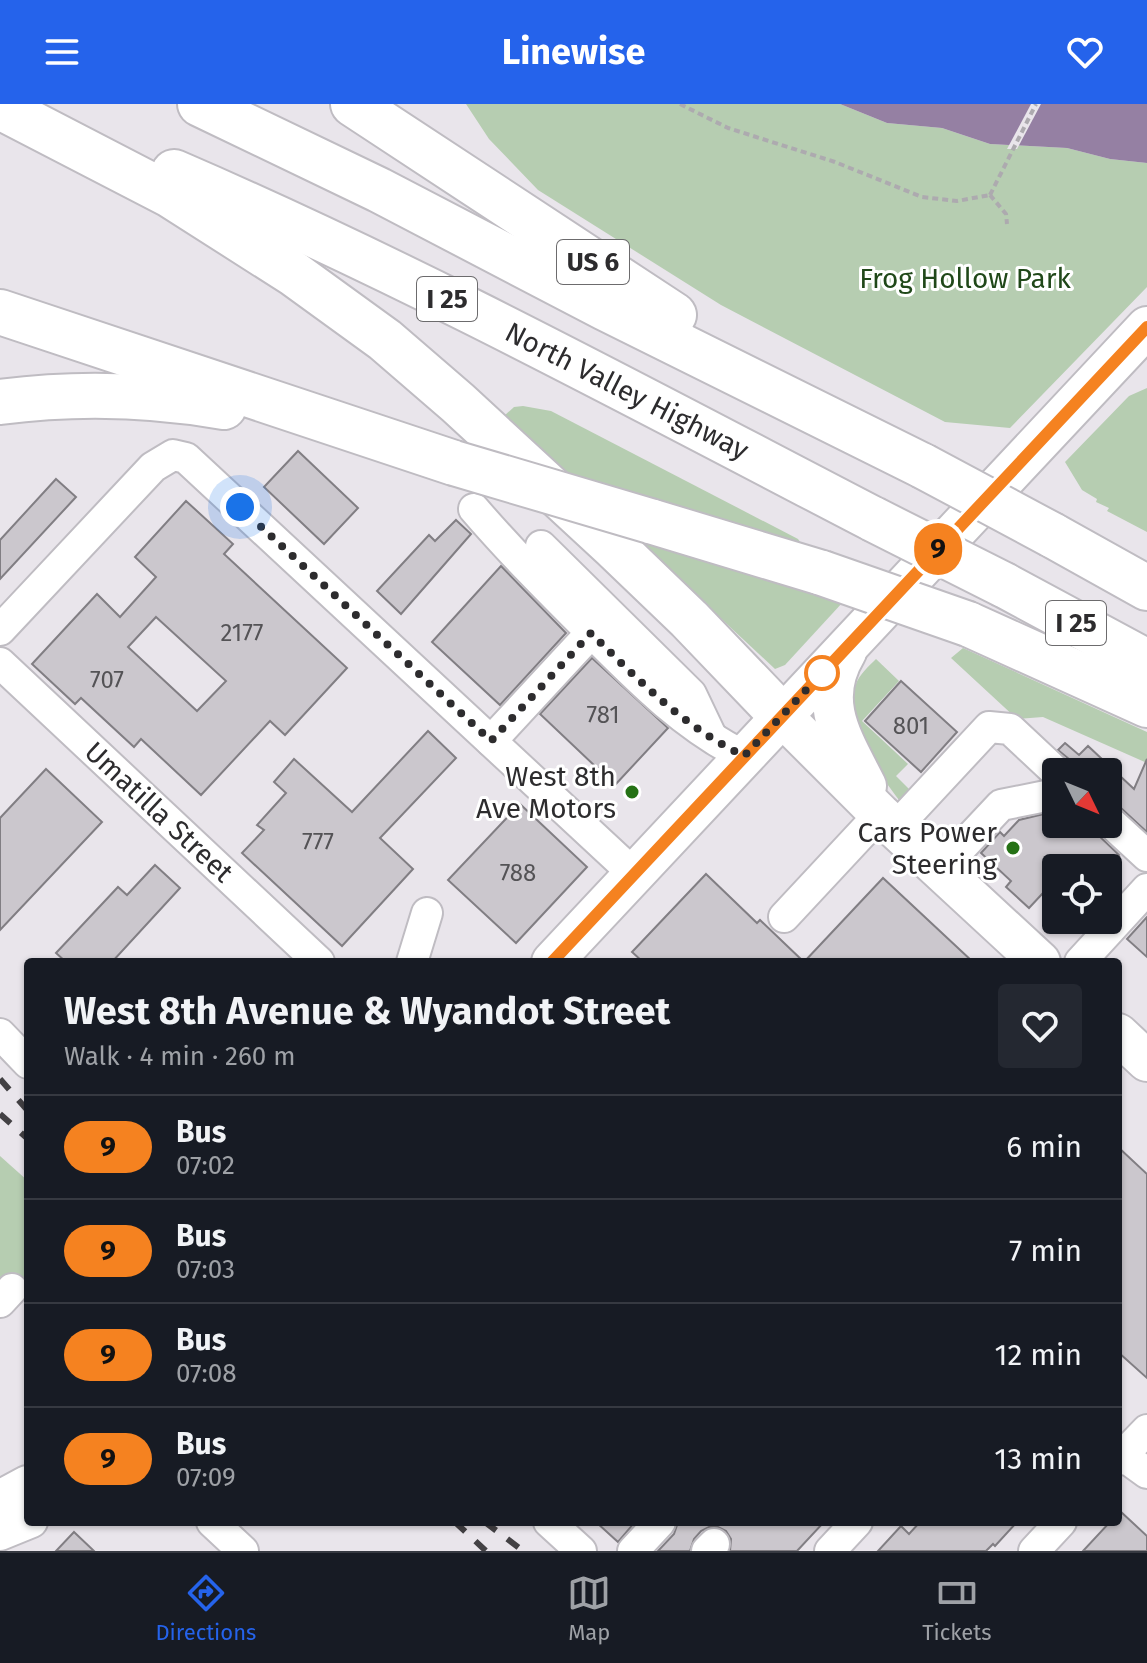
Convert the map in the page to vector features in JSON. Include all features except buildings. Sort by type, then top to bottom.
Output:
[{"type":"highway","name":"North Valley Highway","points":[[9,104],[82,131],[322,237],[546,349],[1147,662]]},
{"type":"highway","name":"I 25","points":[[200,104],[379,190],[605,308],[833,419],[1147,588]]},
{"type":"highway","name":"US 6","points":[[353,104],[833,419]]},
{"type":"highway","points":[[0,107],[170,195],[294,274],[385,340],[613,546],[689,619],[782,716]]},
{"type":"highway","points":[[0,312],[434,457],[822,573],[968,624],[1147,705]]},
{"type":"highway","points":[[0,402],[95,395],[186,401],[268,416],[434,457]]},
{"type":"main road","points":[[556,958],[634,874],[728,747],[782,716],[1144,336]]},
{"type":"main road","points":[[854,639],[833,681],[834,711],[847,749],[888,821]]},
{"type":"main road","points":[[782,716],[888,821],[1036,958]]},
{"type":"main road","points":[[1122,1038],[1147,1061]]},
{"type":"main road","points":[[0,1501],[24,1488]]},
{"type":"street","points":[[0,630],[153,467],[173,455],[186,458],[634,874]]},
{"type":"street","points":[[474,509],[509,550],[642,684],[687,722],[728,747]]},
{"type":"street","points":[[541,546],[691,694],[728,747]]},
{"type":"street","points":[[491,741],[591,633]]},
{"type":"street","name":"Umatilla Street","points":[[0,663],[315,958]]},
{"type":"street","points":[[784,917],[989,727],[1010,729],[1042,772]]},
{"type":"street","points":[[940,870],[1001,805],[1042,788]]},
{"type":"street","points":[[1122,833],[1147,856]]},
{"type":"street","points":[[1084,958],[1147,889]]},
{"type":"street","points":[[413,958],[427,913]]},
{"type":"street","points":[[0,1034],[24,1059]]},
{"type":"street","points":[[1122,1454],[1147,1430]]},
{"type":"street","points":[[1122,1457],[1147,1473]]},
{"type":"street","points":[[0,1535],[24,1525]]},
{"type":"street","points":[[216,1526],[243,1551]]},
{"type":"street","points":[[553,1526],[581,1551]]},
{"type":"street","points":[[633,1551],[656,1526]]},
{"type":"street","points":[[830,1551],[853,1526]]},
{"type":"street","points":[[1034,1551],[1057,1526]]},
{"type":"path","points":[[680,104],[728,128],[835,162],[922,197],[957,201],[990,195]]},
{"type":"path","points":[[990,195],[1036,104]]},
{"type":"path","points":[[990,195],[1006,214],[1007,224]]},
{"type":"green space","name":"Frog Hollow Park","points":[[466,104],[840,104],[887,123],[942,128],[990,144],[1067,148],[1110,159],[1147,163],[1147,287],[1010,428],[945,422],[721,305],[538,190],[489,139]]},
{"type":"green space","points":[[1147,388],[1147,532],[1096,502],[1097,499],[1082,490],[1065,462],[1129,396]]},
{"type":"green space","points":[[514,407],[551,411],[798,539],[843,602],[785,665],[775,669],[504,416]]},
{"type":"green space","points":[[963,648],[1147,732],[1147,763],[1043,717],[1017,719],[951,658]]},
{"type":"green space","points":[[876,659],[899,681],[862,721],[908,764],[896,776],[913,793],[902,804],[873,763],[854,716],[856,684]]},
{"type":"green space","points":[[0,1156],[24,1177],[24,1291],[0,1278]]},
{"type":"shaded area","points":[[840,104],[1147,104],[1147,163],[1110,159],[1067,148],[990,144],[942,128],[887,123]]},
{"type":"pier","points":[[1031,104],[1041,104],[1017,149],[1007,149]]},
{"type":"railway","points":[[0,1079],[24,1106]]},
{"type":"railway","points":[[0,1114],[24,1135]]},
{"type":"railway","points":[[459,1526],[486,1551]]},
{"type":"railway","points":[[490,1526],[523,1551]]},
{"type":"bus line","name":"9","points":[[556,958],[1147,327]]},
{"type":"place","name":"West 8th Ave Motors","points":[[632,792]]},
{"type":"place","name":"Cars Power Steering","points":[[1013,848]]},
{"type":"route","points":[[240,507],[491,741],[591,633],[642,684],[687,722],[744,756],[822,673]]}]
